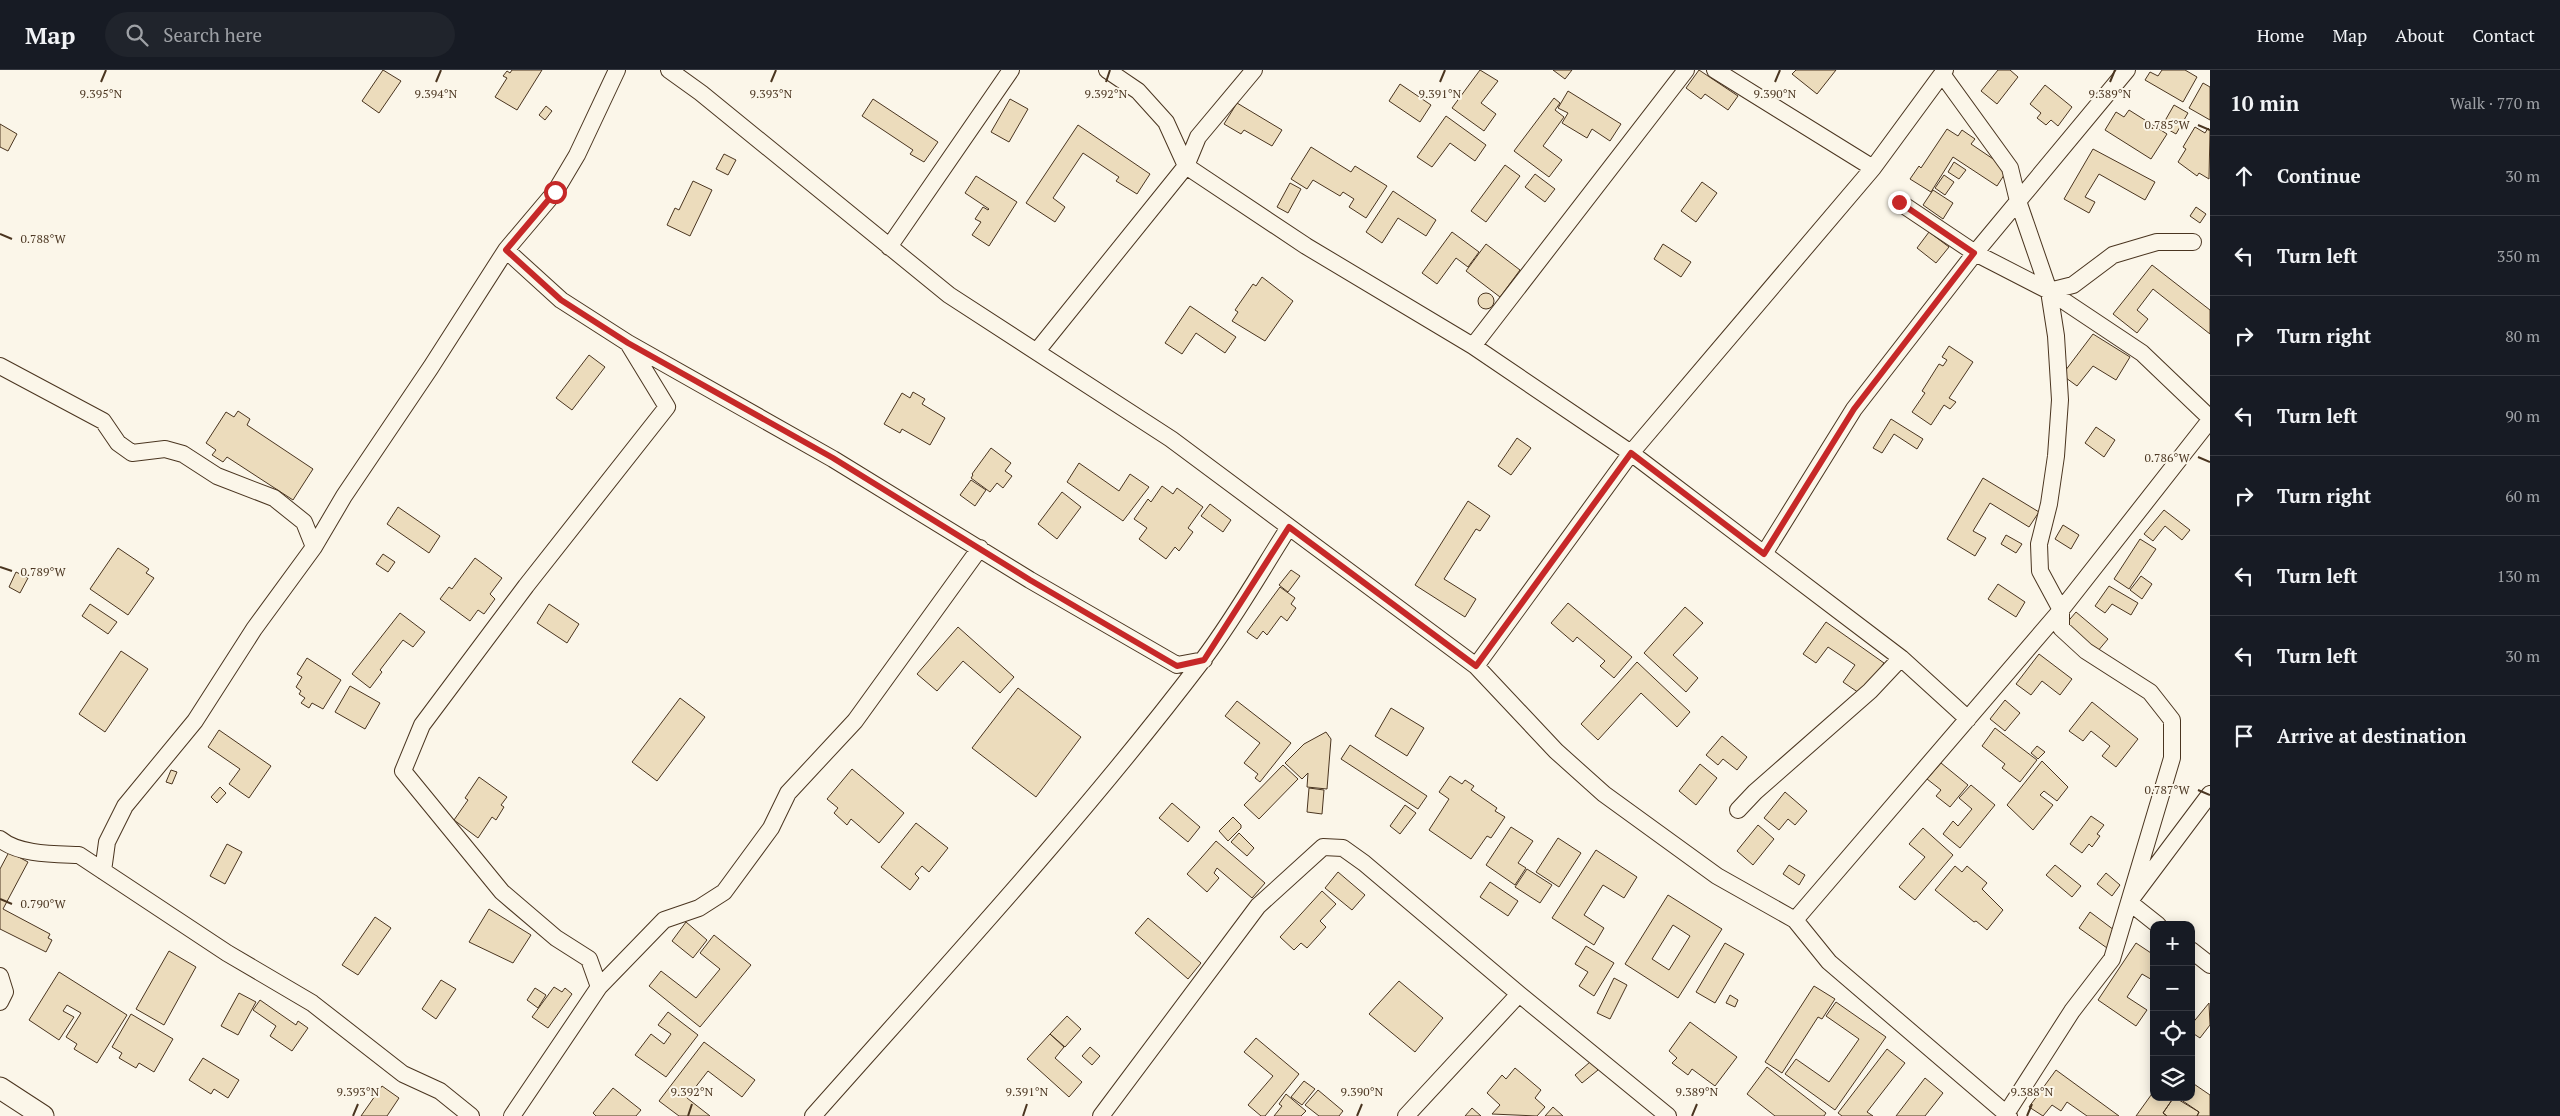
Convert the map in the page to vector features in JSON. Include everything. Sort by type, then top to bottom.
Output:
[{"type":"street","points":[[103,871],[107,842],[125,806],[195,721],[254,629],[314,547],[344,496],[431,367],[506,250],[555,192],[577,155],[617,70]]},
{"type":"street","points":[[669,70],[701,93],[949,295],[1172,439],[1476,666],[1556,751],[1604,794],[1717,876],[1795,920],[1829,962],[2008,1115],[2072,1011],[2112,958],[2172,758],[2172,720],[2150,692],[2086,651],[2061,628],[2061,610],[2040,571],[2039,544],[2049,504],[2056,456],[2060,400],[2056,336],[2049,291],[2018,201],[2010,168],[1943,72],[1872,168],[1631,453],[1476,666]]},
{"type":"street","points":[[889,247],[1011,70]]},
{"type":"street","points":[[1107,70],[1138,91],[1166,122],[1186,166],[1306,246],[1473,346],[1631,453],[1901,658],[1968,719]]},
{"type":"street","points":[[1037,352],[1186,166],[1198,137],[1254,70]]},
{"type":"street","points":[[1473,346],[1686,70]]},
{"type":"street","points":[[1715,70],[1872,168]]},
{"type":"street","points":[[1764,554],[1854,409],[1974,253],[2127,70]]},
{"type":"street","points":[[1795,920],[2061,610],[2210,419],[2142,353],[2049,291],[1974,253],[1899,202]]},
{"type":"street","points":[[2049,291],[2073,285],[2114,254],[2157,242],[2193,242]]},
{"type":"street","points":[[506,250],[561,300],[628,343],[833,458],[1030,580],[1177,666],[1204,660]]},
{"type":"street","points":[[599,987],[589,958],[556,938],[502,892],[403,771],[422,725],[526,586],[667,407],[628,343]]},
{"type":"street","points":[[0,366],[104,421],[118,443],[132,453],[165,449],[183,454],[217,476],[240,483],[274,498],[304,522],[314,547]]},
{"type":"street","points":[[813,1116],[1019,883],[1204,660],[1289,527]]},
{"type":"street","points":[[512,1116],[599,987],[664,920],[699,908],[724,892],[772,828],[788,794],[855,721],[980,548]]},
{"type":"street","points":[[1738,810],[1755,792],[1870,690],[1901,658]]},
{"type":"street","points":[[2129,902],[2210,794]]},
{"type":"street","points":[[0,839],[9,847],[52,854],[79,855],[227,953],[312,1004],[403,1074],[440,1091],[471,1116]]},
{"type":"street","points":[[1101,1116],[1258,906],[1323,848],[1343,848],[1364,863],[1662,1114]]},
{"type":"street","points":[[2129,902],[2153,921]]},
{"type":"street","points":[[2195,953],[2210,965]]},
{"type":"street","points":[[0,976],[5,992],[0,1002]]},
{"type":"street","points":[[1406,1116],[1519,994]]},
{"type":"street","points":[[0,1088],[43,1116]]},
{"type":"building","points":[[383,70],[401,81],[379,113],[362,101]]},
{"type":"building","points":[[512,70],[542,70],[517,110],[495,97],[507,78],[503,76],[507,71],[510,73]]},
{"type":"building","points":[[1480,70],[1498,81],[1481,103],[1496,114],[1484,131],[1452,108]]},
{"type":"building","points":[[1553,70],[1572,70],[1565,79]]},
{"type":"building","points":[[1699,70],[1738,96],[1728,110],[1705,94],[1701,99],[1686,88]]},
{"type":"building","points":[[1796,70],[1836,70],[1817,94],[1792,74]]},
{"type":"building","points":[[1998,70],[2010,70],[2018,77],[1997,104],[1981,91]]},
{"type":"building","points":[[2162,70],[2185,70],[2197,77],[2183,102],[2145,80],[2150,72],[2158,76]]},
{"type":"building","points":[[2203,83],[2210,87],[2210,120],[2189,108]]},
{"type":"building","points":[[1400,84],[1431,105],[1420,122],[1389,101]]},
{"type":"building","points":[[2045,85],[2072,107],[2058,126],[2051,120],[2046,125],[2037,118],[2041,113],[2030,104]]},
{"type":"building","points":[[1568,91],[1621,124],[1610,141],[1592,129],[1587,138],[1562,123],[1568,113],[1558,108]]},
{"type":"building","points":[[1554,98],[1560,103],[1555,110],[1564,117],[1543,146],[1562,160],[1549,177],[1514,151]]},
{"type":"building","points":[[873,99],[938,142],[924,162],[910,154],[913,150],[862,116]]},
{"type":"building","points":[[1010,99],[1028,109],[1009,142],[991,132]]},
{"type":"building","points":[[1237,103],[1282,130],[1272,146],[1244,130],[1241,134],[1224,124]]},
{"type":"building","points":[[2174,105],[2188,113],[2176,134],[2162,126]]},
{"type":"building","points":[[546,106],[552,111],[545,120],[539,115]]},
{"type":"building","points":[[2129,110],[2167,134],[2151,159],[2105,130],[2116,112],[2124,117]]},
{"type":"building","points":[[1446,116],[1486,145],[1475,161],[1450,143],[1432,167],[1417,157]]},
{"type":"building","points":[[0,124],[17,134],[8,151],[0,147]]},
{"type":"building","points":[[1078,125],[1150,174],[1137,194],[1116,181],[1119,177],[1083,153],[1053,198],[1065,207],[1055,222],[1026,203]]},
{"type":"building","points":[[2195,127],[2205,133],[2208,128],[2210,130],[2209,179],[2199,173],[2197,176],[2178,162],[2186,149],[2183,147]]},
{"type":"building","points":[[1947,129],[1958,136],[1962,130],[1975,139],[1971,144],[2008,169],[1997,186],[1953,157],[1931,192],[1910,179],[1919,166],[1921,168]]},
{"type":"building","points":[[1311,147],[1351,172],[1355,166],[1387,186],[1366,218],[1349,207],[1354,199],[1343,192],[1340,196],[1313,180],[1307,189],[1291,179]]},
{"type":"building","points":[[2093,149],[2155,182],[2145,200],[2099,174],[2085,197],[2095,202],[2089,213],[2064,199]]},
{"type":"building","points":[[724,154],[736,160],[728,175],[716,169]]},
{"type":"building","points":[[1954,162],[1966,170],[1959,179],[1948,172]]},
{"type":"building","points":[[1505,165],[1520,176],[1486,222],[1471,211]]},
{"type":"building","points":[[1535,174],[1555,189],[1545,202],[1525,187]]},
{"type":"building","points":[[1944,175],[1954,182],[1945,195],[1935,188]]},
{"type":"building","points":[[976,176],[1017,202],[989,246],[972,235],[981,222],[975,219],[983,207],[989,209],[965,193]]},
{"type":"building","points":[[693,181],[712,190],[690,236],[667,225],[675,208],[679,210]]},
{"type":"building","points":[[1702,182],[1717,193],[1696,222],[1681,211]]},
{"type":"building","points":[[1290,183],[1301,189],[1288,213],[1277,207]]},
{"type":"building","points":[[1933,190],[1953,203],[1943,219],[1923,205]]},
{"type":"building","points":[[1393,191],[1436,220],[1426,236],[1398,218],[1382,243],[1366,232]]},
{"type":"building","points":[[2196,207],[2206,214],[2200,223],[2190,216]]},
{"type":"building","points":[[1452,232],[1479,252],[1468,267],[1456,258],[1437,284],[1422,273]]},
{"type":"building","points":[[1929,232],[1949,247],[1936,263],[1917,248]]},
{"type":"building","points":[[1486,244],[1520,270],[1500,297],[1466,271]]},
{"type":"building","points":[[1663,244],[1691,262],[1681,277],[1654,259]]},
{"type":"building","points":[[2152,265],[2210,310],[2210,334],[2153,289],[2137,310],[2148,319],[2137,333],[2113,314]]},
{"type":"building","points":[[1262,277],[1293,301],[1265,341],[1232,321],[1238,312],[1235,310],[1253,284],[1256,286]]},
{"type":"building","points":[[1483,293],[1489,293],[1494,298],[1492,307],[1483,309],[1478,304],[1478,298]]},
{"type":"building","points":[[1190,306],[1236,337],[1225,353],[1196,333],[1182,354],[1165,343]]},
{"type":"building","points":[[2093,334],[2130,357],[2116,380],[2093,366],[2077,386],[2062,375]]},
{"type":"building","points":[[1949,346],[1973,362],[1949,398],[1956,402],[1950,409],[1944,405],[1931,425],[1912,412],[1925,393],[1922,391],[1939,364],[1943,366],[1947,360],[1942,357]]},
{"type":"building","points":[[589,355],[605,367],[572,410],[556,398]]},
{"type":"building","points":[[913,392],[925,399],[922,404],[945,418],[930,445],[902,429],[900,433],[884,424],[902,393],[910,398]]},
{"type":"building","points":[[238,411],[250,419],[247,425],[313,469],[293,500],[227,457],[223,462],[212,455],[216,450],[206,443],[226,412],[234,417]]},
{"type":"building","points":[[1891,419],[1923,439],[1917,449],[1894,434],[1882,453],[1873,448]]},
{"type":"building","points":[[2096,427],[2115,440],[2104,457],[2085,443]]},
{"type":"building","points":[[1517,438],[1531,448],[1511,475],[1498,466]]},
{"type":"building","points":[[991,448],[1011,463],[1005,471],[1012,476],[1003,488],[997,483],[990,492],[971,478]]},
{"type":"building","points":[[1079,463],[1119,491],[1130,474],[1149,487],[1123,521],[1067,482]]},
{"type":"building","points":[[1983,478],[2039,512],[2029,527],[1990,503],[1973,531],[1986,538],[1975,556],[1947,539]]},
{"type":"building","points":[[971,480],[986,490],[975,506],[960,495]]},
{"type":"building","points":[[1162,486],[1173,494],[1177,488],[1203,507],[1188,528],[1193,532],[1179,551],[1175,547],[1166,559],[1139,539],[1147,528],[1134,519],[1148,499],[1151,502]]},
{"type":"building","points":[[1062,492],[1081,507],[1057,539],[1038,524]]},
{"type":"building","points":[[1468,501],[1490,516],[1480,531],[1476,529],[1444,579],[1476,599],[1465,617],[1415,585]]},
{"type":"building","points":[[1210,504],[1231,520],[1223,532],[1201,516]]},
{"type":"building","points":[[398,507],[440,536],[429,553],[387,524]]},
{"type":"building","points":[[2164,510],[2190,530],[2182,540],[2165,526],[2153,541],[2144,534]]},
{"type":"building","points":[[2063,525],[2079,535],[2071,549],[2055,539]]},
{"type":"building","points":[[2006,535],[2022,544],[2016,553],[2001,544]]},
{"type":"building","points":[[2140,539],[2156,549],[2129,589],[2114,579]]},
{"type":"building","points":[[118,548],[149,569],[146,573],[154,578],[128,615],[90,589]]},
{"type":"building","points":[[383,554],[395,562],[388,572],[376,564]]},
{"type":"building","points":[[475,558],[502,578],[490,594],[495,599],[484,614],[478,610],[470,621],[440,599],[449,587],[452,589]]},
{"type":"building","points":[[1291,570],[1300,576],[1288,592],[1279,585]]},
{"type":"building","points":[[16,572],[28,578],[20,593],[9,587]]},
{"type":"building","points":[[2141,576],[2152,584],[2142,599],[2130,590]]},
{"type":"building","points":[[1998,584],[2025,602],[2016,617],[1988,599]]},
{"type":"building","points":[[2109,586],[2138,603],[2131,615],[2112,604],[2105,613],[2095,606]]},
{"type":"building","points":[[1280,587],[1295,598],[1291,604],[1296,608],[1287,621],[1281,616],[1267,635],[1263,631],[1257,639],[1247,632]]},
{"type":"building","points":[[1568,603],[1632,657],[1614,678],[1600,666],[1605,661],[1577,637],[1573,642],[1551,623]]},
{"type":"building","points":[[90,604],[117,622],[108,634],[82,616]]},
{"type":"building","points":[[549,604],[579,624],[567,643],[537,623]]},
{"type":"building","points":[[1685,607],[1703,623],[1673,655],[1698,678],[1686,692],[1644,653]]},
{"type":"building","points":[[2076,612],[2108,639],[2097,652],[2065,625]]},
{"type":"building","points":[[400,613],[425,632],[413,647],[403,640],[380,670],[382,672],[370,688],[352,674]]},
{"type":"building","points":[[1826,622],[1884,663],[1862,695],[1843,682],[1855,665],[1828,647],[1816,663],[1803,654]]},
{"type":"building","points":[[958,627],[1014,677],[1000,693],[963,661],[937,691],[917,674]]},
{"type":"building","points":[[121,651],[148,669],[105,732],[79,714]]},
{"type":"building","points":[[2039,654],[2072,679],[2060,695],[2042,681],[2031,695],[2016,684]]},
{"type":"building","points":[[307,658],[341,680],[323,709],[312,703],[309,708],[301,703],[305,698],[299,694],[301,691],[296,687],[302,677],[297,674]]},
{"type":"building","points":[[1637,662],[1690,712],[1677,727],[1641,693],[1598,740],[1581,724]]},
{"type":"building","points":[[350,686],[380,703],[365,729],[335,712]]},
{"type":"building","points":[[1018,688],[1081,737],[1036,797],[972,748]]},
{"type":"building","points":[[680,698],[705,717],[657,781],[632,762]]},
{"type":"building","points":[[2005,700],[2020,713],[2005,731],[1990,719]]},
{"type":"building","points":[[1237,701],[1291,743],[1260,782],[1255,778],[1258,774],[1244,763],[1260,743],[1225,716]]},
{"type":"building","points":[[2092,702],[2138,739],[2116,767],[2102,756],[2110,746],[2091,731],[2083,741],[2069,731]]},
{"type":"building","points":[[1391,708],[1424,728],[1407,756],[1375,736]]},
{"type":"building","points":[[1995,728],[2037,760],[2020,782],[2002,768],[2005,764],[1982,746]]},
{"type":"building","points":[[219,730],[271,766],[249,798],[229,784],[240,769],[208,747]]},
{"type":"building","points":[[1326,732],[1331,739],[1327,789],[1307,787],[1308,773],[1302,779],[1285,763],[1304,744]]},
{"type":"building","points":[[1722,736],[1747,757],[1737,770],[1723,759],[1718,765],[1706,755]]},
{"type":"building","points":[[1350,745],[1427,796],[1418,809],[1341,759]]},
{"type":"building","points":[[2037,746],[2045,752],[2038,759],[2031,753]]},
{"type":"building","points":[[2042,761],[2068,787],[2057,801],[2044,791],[2040,795],[2053,805],[2033,830],[2007,805]]},
{"type":"building","points":[[1941,763],[1968,785],[1950,807],[1936,796],[1941,790],[1927,779]]},
{"type":"building","points":[[1700,764],[1717,778],[1696,805],[1679,791]]},
{"type":"building","points":[[1283,765],[1298,779],[1259,819],[1244,805]]},
{"type":"building","points":[[852,769],[904,813],[879,843],[851,819],[847,825],[834,813],[838,808],[827,799]]},
{"type":"building","points":[[171,770],[177,772],[172,784],[166,782]]},
{"type":"building","points":[[1450,776],[1462,784],[1465,780],[1474,786],[1471,790],[1497,808],[1495,811],[1505,817],[1491,838],[1487,836],[1471,859],[1429,830],[1449,799],[1439,792]]},
{"type":"building","points":[[479,777],[507,797],[501,805],[504,807],[496,820],[492,817],[478,838],[454,820],[468,800],[465,798]]},
{"type":"building","points":[[1971,785],[1995,805],[1960,848],[1943,834],[1953,821],[1958,826],[1972,809],[1959,798]]},
{"type":"building","points":[[220,787],[226,793],[217,803],[211,797]]},
{"type":"building","points":[[1309,788],[1324,790],[1322,814],[1307,812]]},
{"type":"building","points":[[1785,792],[1807,811],[1795,825],[1788,819],[1779,830],[1764,818]]},
{"type":"building","points":[[1172,803],[1200,827],[1188,842],[1159,818]]},
{"type":"building","points":[[1405,805],[1416,813],[1400,834],[1390,826]]},
{"type":"building","points":[[2091,816],[2104,825],[2097,834],[2100,836],[2092,847],[2089,844],[2082,853],[2070,844]]},
{"type":"building","points":[[1233,817],[1241,825],[1241,828],[1228,841],[1219,831]]},
{"type":"building","points":[[916,823],[948,848],[929,872],[922,866],[915,874],[919,878],[910,890],[881,867]]},
{"type":"building","points":[[1758,825],[1774,839],[1753,865],[1737,851]]},
{"type":"building","points":[[1511,827],[1533,841],[1518,863],[1526,868],[1515,885],[1486,865]]},
{"type":"building","points":[[1923,828],[1953,855],[1915,900],[1899,887],[1925,857],[1909,844]]},
{"type":"building","points":[[1239,833],[1254,848],[1247,856],[1231,842]]},
{"type":"building","points":[[1558,838],[1581,853],[1559,887],[1536,872]]},
{"type":"building","points":[[1216,841],[1265,883],[1252,898],[1217,868],[1214,873],[1219,878],[1207,892],[1187,874]]},
{"type":"building","points":[[227,844],[242,852],[225,884],[210,876]]},
{"type":"building","points":[[1596,850],[1637,877],[1624,898],[1603,885],[1584,915],[1604,928],[1594,945],[1552,918]]},
{"type":"building","points":[[9,852],[28,862],[3,909],[50,934],[48,938],[52,940],[46,952],[0,929],[0,869]]},
{"type":"building","points":[[1789,865],[1805,875],[1799,885],[1783,874]]},
{"type":"building","points":[[2055,865],[2081,886],[2072,897],[2046,875]]},
{"type":"building","points":[[1955,866],[1962,872],[1967,866],[1987,883],[1982,889],[2003,910],[1987,930],[1976,921],[1974,922],[1935,890]]},
{"type":"building","points":[[1527,869],[1552,885],[1540,903],[1515,887]]},
{"type":"building","points":[[1338,872],[1365,895],[1352,910],[1325,888]]},
{"type":"building","points":[[2106,873],[2120,885],[2112,896],[2097,884]]},
{"type":"building","points":[[1490,882],[1518,901],[1508,916],[1480,897]]},
{"type":"building","points":[[1322,891],[1336,904],[1320,921],[1326,927],[1307,948],[1301,943],[1294,950],[1280,937]]},
{"type":"building","points":[[1668,895],[1722,929],[1678,998],[1625,964]],"holes":[[[1673,925],[1690,936],[1669,970],[1652,959]]]},
{"type":"building","points":[[489,909],[531,935],[513,963],[469,942]]},
{"type":"building","points":[[2090,912],[2118,933],[2107,948],[2079,928]]},
{"type":"building","points":[[375,917],[391,928],[358,975],[342,965]]},
{"type":"building","points":[[1148,918],[1201,963],[1188,979],[1135,933]]},
{"type":"building","points":[[686,922],[707,940],[693,958],[672,941]]},
{"type":"building","points":[[714,935],[751,965],[700,1027],[649,986],[661,971],[696,998],[720,969],[700,953]]},
{"type":"building","points":[[1725,943],[1744,954],[1715,1003],[1696,992]]},
{"type":"building","points":[[2136,943],[2150,952],[2150,979],[2142,974],[2127,997],[2147,1010],[2136,1026],[2098,1000]]},
{"type":"building","points":[[1586,946],[1614,963],[1594,996],[1579,986],[1588,972],[1575,964]]},
{"type":"building","points":[[169,951],[196,967],[164,1025],[136,1009]]},
{"type":"building","points":[[59,972],[127,1015],[97,1063],[74,1049],[77,1044],[66,1037],[81,1013],[67,1005],[63,1011],[74,1017],[59,1040],[29,1020]]},
{"type":"building","points":[[1614,978],[1627,985],[1610,1019],[1597,1013]]},
{"type":"building","points":[[441,980],[456,989],[436,1019],[422,1009]]},
{"type":"building","points":[[1399,981],[1443,1018],[1415,1052],[1369,1014]]},
{"type":"building","points":[[1814,986],[1835,999],[1822,1019],[1818,1017],[1782,1073],[1765,1062]]},
{"type":"building","points":[[554,987],[562,992],[565,988],[572,994],[548,1028],[532,1017]]},
{"type":"building","points":[[535,988],[546,995],[538,1008],[527,1000]]},
{"type":"building","points":[[239,993],[256,1002],[238,1035],[221,1026]]},
{"type":"building","points":[[1730,995],[1738,1000],[1735,1007],[1726,1003]]},
{"type":"building","points":[[260,1000],[296,1025],[298,1021],[308,1028],[292,1051],[270,1036],[276,1026],[253,1010]]},
{"type":"building","points":[[1836,1002],[1886,1037],[1835,1110],[1785,1074],[1796,1059],[1829,1082],[1859,1039],[1826,1016]]},
{"type":"building","points":[[2209,1003],[2210,1025],[2200,1038],[2195,1035],[2195,1020]]},
{"type":"building","points":[[668,1012],[698,1035],[666,1077],[635,1055],[651,1034],[664,1044],[671,1034],[658,1025]]},
{"type":"building","points":[[131,1014],[173,1039],[154,1072],[139,1063],[136,1068],[119,1058],[122,1053],[112,1047]]},
{"type":"building","points":[[1067,1016],[1081,1029],[1065,1047],[1050,1034]]},
{"type":"building","points":[[1690,1022],[1737,1057],[1715,1086],[1692,1069],[1688,1075],[1672,1063],[1677,1058],[1669,1051]]},
{"type":"building","points":[[1050,1034],[1064,1047],[1055,1058],[1082,1082],[1069,1097],[1027,1059]]},
{"type":"building","points":[[1256,1038],[1299,1074],[1265,1116],[1261,1116],[1248,1105],[1273,1076],[1244,1052]]},
{"type":"building","points":[[704,1042],[755,1080],[742,1097],[708,1071],[687,1098],[710,1116],[679,1116],[659,1101]]},
{"type":"building","points":[[1090,1047],[1100,1056],[1092,1065],[1082,1056]]},
{"type":"building","points":[[1887,1049],[1905,1063],[1867,1112],[1873,1116],[1842,1116],[1838,1113]]},
{"type":"building","points":[[203,1058],[239,1080],[228,1098],[214,1089],[211,1094],[189,1080]]},
{"type":"building","points":[[1590,1062],[1598,1070],[1582,1083],[1575,1075]]},
{"type":"building","points":[[1767,1067],[1826,1113],[1824,1116],[1775,1116],[1747,1094]]},
{"type":"building","points":[[1515,1068],[1541,1090],[1535,1098],[1545,1107],[1537,1116],[1492,1114],[1500,1105],[1487,1093],[1502,1075],[1506,1079]]},
{"type":"building","points":[[2056,1070],[2119,1116],[2087,1116],[2067,1102],[2061,1111],[2052,1105],[2043,1116],[2029,1107]]},
{"type":"building","points":[[1925,1078],[1943,1093],[1925,1116],[1896,1116]]},
{"type":"building","points":[[1304,1081],[1315,1089],[1302,1105],[1291,1097]]},
{"type":"building","points":[[2195,1085],[2210,1095],[2210,1116],[2197,1116],[2199,1112],[2183,1101],[2195,1101]]},
{"type":"building","points":[[382,1086],[399,1098],[387,1116],[361,1116]]},
{"type":"building","points":[[613,1088],[641,1110],[636,1116],[596,1116],[593,1113]]},
{"type":"building","points":[[1318,1090],[1343,1111],[1339,1116],[1319,1116],[1305,1105]]},
{"type":"building","points":[[1286,1094],[1306,1111],[1301,1116],[1274,1116],[1282,1106],[1279,1104]]},
{"type":"building","points":[[2150,1097],[2150,1101],[2171,1101],[2163,1113],[2167,1116],[2136,1116]]},
{"type":"building","points":[[2171,1101],[2181,1101],[2199,1112],[2197,1116],[2167,1116],[2163,1113]]},
{"type":"building","points":[[1553,1107],[1563,1116],[1545,1116]]},
{"type":"building","points":[[1472,1108],[1481,1116],[1465,1116]]},
{"type":"route","points":[[555,192],[506,250],[561,300],[628,343],[833,458],[1030,580],[1177,666],[1204,660],[1289,527],[1476,666],[1631,453],[1764,554],[1854,409],[1974,253],[1899,202]]}]
